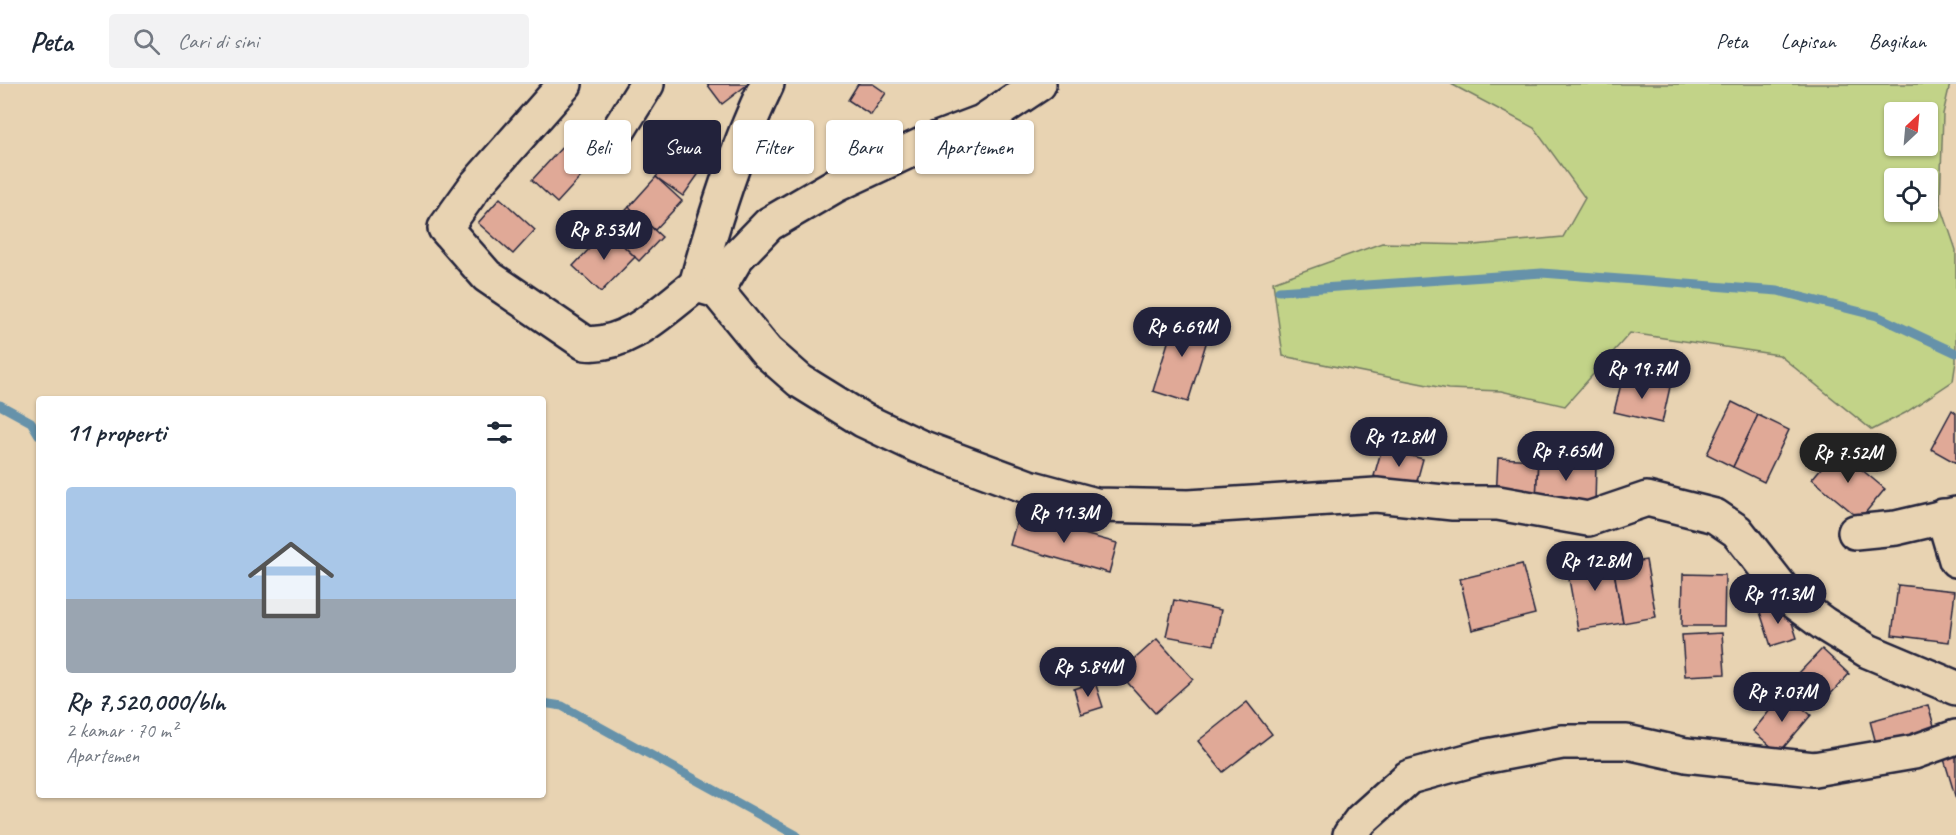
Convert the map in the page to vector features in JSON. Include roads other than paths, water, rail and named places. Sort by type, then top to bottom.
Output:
[{"type":"street","points":[[565,84],[476,185],[445,228],[487,276],[585,343],[596,344],[622,338],[706,288],[769,224],[836,185],[924,144],[982,122],[1039,84]]},
{"type":"street","points":[[625,120],[647,84]]},
{"type":"street","points":[[706,288],[717,206],[740,140],[766,84]]},
{"type":"street","points":[[706,288],[767,352],[800,381],[863,420],[918,446],[1029,487],[1096,505],[1189,507],[1376,495],[1452,503],[1497,504],[1588,519],[1647,499],[1715,516],[1737,531],[1790,599],[1824,624],[1868,651],[1956,688]]},
{"type":"street","points":[[1855,532],[1896,528],[1949,515],[1956,560]]},
{"type":"street","points":[[1350,835],[1361,820],[1409,777],[1482,757],[1562,742],[1627,742],[1686,755],[1814,769],[1914,752],[1956,737]]},
{"type":"waterway","points":[[1279,291],[1542,273],[1778,291],[1877,316],[1956,353]]},
{"type":"waterway","points":[[0,405],[31,422],[36,430]]},
{"type":"waterway","points":[[546,703],[562,706],[796,835]]}]
